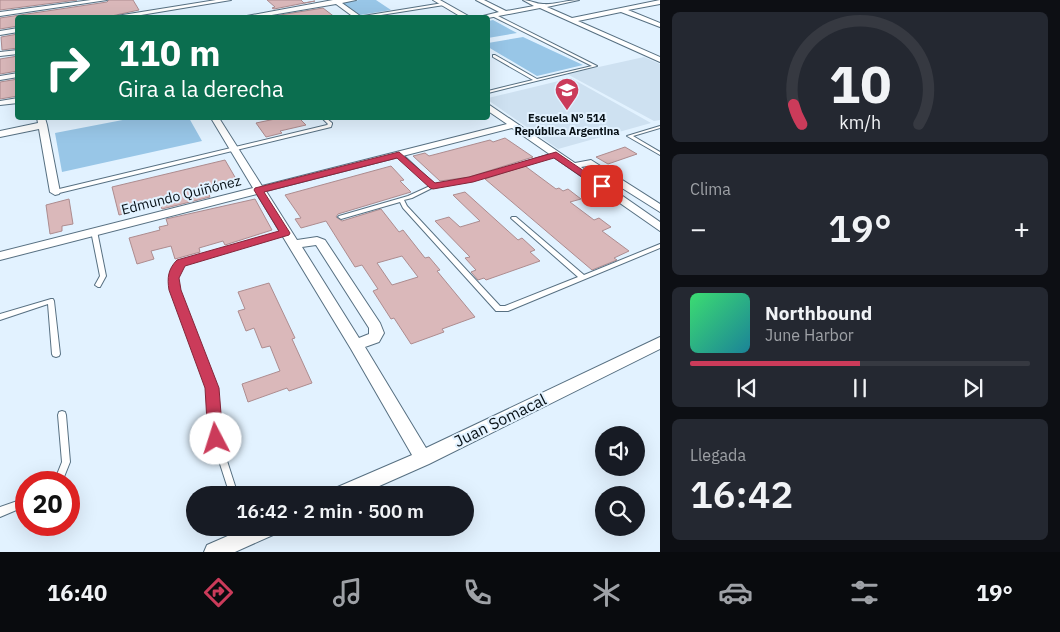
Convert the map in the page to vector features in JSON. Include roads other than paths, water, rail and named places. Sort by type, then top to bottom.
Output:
[{"type":"street","points":[[0,14],[104,0]]},
{"type":"street","points":[[128,15],[228,0]]},
{"type":"street","points":[[259,15],[336,1],[352,0]]},
{"type":"street","points":[[436,0],[463,15]]},
{"type":"street","points":[[479,0],[505,13]]},
{"type":"street","points":[[526,0],[660,60]]},
{"type":"street","points":[[490,16],[574,0]]},
{"type":"street","points":[[336,1],[356,15]]},
{"type":"street","points":[[572,20],[659,3]]},
{"type":"street","points":[[622,10],[660,25]]},
{"type":"street","points":[[0,33],[15,30]]},
{"type":"street","points":[[0,54],[15,52]]},
{"type":"street","points":[[652,56],[660,54]]},
{"type":"street","points":[[0,78],[15,76]]},
{"type":"street","points":[[0,103],[15,100]]},
{"type":"street","points":[[490,108],[660,226]]},
{"type":"street","points":[[216,120],[292,245],[356,345],[423,458]]},
{"type":"street","points":[[0,134],[42,121],[55,192]]},
{"type":"street","name":"Edmundo Quiñónez","points":[[0,256],[513,125]]},
{"type":"street","points":[[573,167],[588,162],[660,209]]},
{"type":"street","points":[[292,245],[317,241],[322,243],[351,287],[375,326],[377,333],[374,338],[356,345]]},
{"type":"street","name":"Juan Somacal","points":[[359,486],[423,458],[660,343]]},
{"type":"street","points":[[214,552],[240,536]]},
{"type":"lane","points":[[372,15],[443,4]]},
{"type":"lane","points":[[490,92],[595,66],[493,15]]},
{"type":"lane","points":[[544,45],[589,68]]},
{"type":"lane","points":[[494,56],[536,80]]},
{"type":"lane","points":[[55,192],[329,126],[330,124],[326,120]]},
{"type":"lane","points":[[660,127],[629,136],[660,154]]},
{"type":"lane","points":[[399,154],[433,186]]},
{"type":"lane","points":[[341,217],[401,199],[433,186],[470,180],[556,154]]},
{"type":"lane","points":[[401,199],[405,207],[498,309],[506,309],[660,246]]},
{"type":"lane","points":[[514,218],[582,277]]},
{"type":"lane","points":[[94,231],[103,276],[98,286]]},
{"type":"lane","points":[[231,486],[216,439],[212,388],[175,290],[173,278],[176,268],[181,263],[285,233]]},
{"type":"lane","points":[[0,317],[51,301],[56,354]]},
{"type":"lane","points":[[62,415],[66,462],[62,471]]},
{"type":"lane","points":[[0,512],[15,506]]},
{"type":"place","name":"Escuela Nº 514 República Argentina","points":[[567,111]]}]
